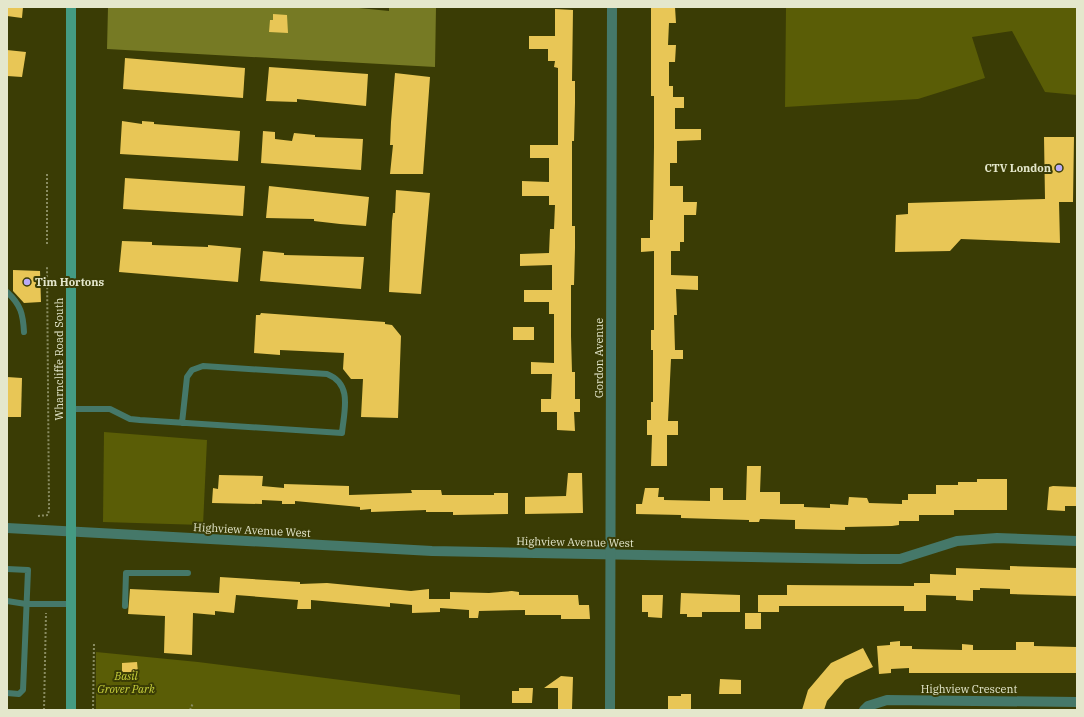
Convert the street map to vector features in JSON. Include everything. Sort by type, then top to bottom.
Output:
[{"type":"main road","name":"Wharncliffe Road South","points":[[71,710],[72,7]]},
{"type":"street","name":"Gordon Avenue","points":[[610,710],[612,7]]},
{"type":"street","name":"Highview Avenue West","points":[[7,528],[71,533],[432,551],[900,559],[957,541],[997,538],[1077,541]]},
{"type":"street","name":"Highview Crescent","points":[[864,710],[868,706],[887,700],[1077,702]]},
{"type":"lane","points":[[7,292],[17,301],[23,317],[24,332]]},
{"type":"lane","points":[[71,409],[110,409],[130,419],[182,423],[342,433],[345,400],[343,386],[336,378],[327,374],[203,366],[192,370],[187,377],[182,423]]},
{"type":"lane","points":[[7,569],[28,570],[24,690],[20,694],[7,693]]},
{"type":"lane","points":[[125,606],[126,573],[188,574]]},
{"type":"lane","points":[[7,601],[26,604],[71,604]]},
{"type":"path","points":[[47,174],[47,245]]},
{"type":"path","points":[[38,516],[48,515],[49,510],[47,267]]},
{"type":"path","points":[[44,710],[47,604]]},
{"type":"path","points":[[93,710],[94,643]]},
{"type":"path","points":[[190,710],[193,703]]},
{"type":"green space","points":[[786,7],[1077,7],[1077,95],[1045,92],[1012,31],[972,37],[985,78],[918,99],[785,107]]},
{"type":"green space","points":[[104,432],[207,440],[203,525],[103,522]]},
{"type":"green space","name":"Basil Grover Park","points":[[96,652],[198,662],[460,695],[460,710],[96,710]]},
{"type":"shaded area","points":[[108,7],[349,7],[389,11],[389,7],[436,7],[435,67],[107,49]]},
{"type":"building","points":[[7,7],[23,7],[22,18],[7,16]]},
{"type":"building","points":[[651,7],[675,7],[676,23],[669,23],[668,45],[676,45],[675,62],[669,62],[669,86],[673,86],[673,97],[684,97],[684,108],[675,108],[675,129],[701,129],[701,140],[677,141],[677,163],[670,163],[670,186],[683,186],[683,202],[697,202],[696,215],[684,215],[684,242],[680,242],[680,251],[671,251],[671,275],[698,276],[698,290],[676,289],[677,315],[674,315],[675,350],[683,350],[683,359],[671,359],[668,421],[678,421],[678,435],[667,435],[667,466],[651,466],[652,435],[647,435],[647,420],[651,420],[651,402],[653,402],[653,350],[651,350],[651,330],[654,330],[654,251],[641,252],[641,238],[650,238],[650,220],[653,220],[654,96],[651,96]]},
{"type":"building","points":[[555,9],[573,10],[572,81],[575,81],[575,103],[574,141],[572,141],[572,226],[575,226],[575,248],[574,285],[571,285],[571,336],[572,372],[575,372],[575,399],[580,399],[580,412],[574,412],[575,431],[557,430],[557,412],[541,412],[541,399],[551,399],[552,374],[531,374],[531,362],[554,363],[554,314],[549,314],[549,302],[524,302],[524,290],[552,290],[552,265],[520,266],[520,254],[549,253],[550,229],[554,229],[555,205],[549,205],[549,196],[522,196],[522,181],[549,182],[549,158],[530,158],[530,145],[558,145],[558,68],[554,67],[555,61],[548,61],[548,49],[529,49],[529,36],[555,36]]},
{"type":"building","points":[[273,14],[287,15],[288,33],[269,32],[270,20],[273,20]]},
{"type":"building","points":[[7,50],[26,52],[22,77],[7,76]]},
{"type":"building","points":[[125,58],[245,68],[243,98],[123,89]]},
{"type":"building","points":[[269,67],[368,74],[366,106],[297,99],[297,102],[266,101]]},
{"type":"building","points":[[395,73],[430,77],[423,174],[390,174],[393,145],[390,145],[391,122]]},
{"type":"building","points":[[122,121],[142,124],[142,121],[154,122],[154,124],[240,131],[238,161],[120,154]]},
{"type":"building","points":[[263,131],[275,132],[275,139],[292,141],[294,133],[315,135],[315,137],[363,139],[361,170],[261,163]]},
{"type":"building","name":"CTV London","points":[[1044,137],[1074,137],[1073,202],[1059,202],[1060,243],[961,239],[950,251],[895,252],[896,215],[908,214],[908,203],[1045,199]]},
{"type":"building","points":[[125,178],[245,186],[243,216],[123,209]]},
{"type":"building","points":[[269,186],[369,197],[366,226],[314,221],[314,219],[266,218]]},
{"type":"building","points":[[396,190],[430,193],[421,294],[389,292],[392,221],[393,213],[395,213]]},
{"type":"building","points":[[122,241],[152,242],[152,245],[208,247],[208,245],[241,248],[238,282],[119,272]]},
{"type":"building","points":[[263,251],[284,253],[284,255],[364,257],[361,289],[260,281]]},
{"type":"building","name":"Tim Hortons","points":[[13,270],[40,271],[41,302],[24,303],[13,291]]},
{"type":"building","points":[[261,313],[385,322],[385,324],[392,325],[401,336],[398,418],[361,417],[363,379],[351,379],[343,369],[344,353],[280,350],[280,355],[254,353],[256,315],[260,315]]},
{"type":"building","points":[[513,327],[534,327],[534,340],[513,340]]},
{"type":"building","points":[[7,377],[22,378],[21,417],[7,417]]},
{"type":"building","points":[[747,466],[761,466],[760,492],[780,492],[780,504],[804,504],[804,507],[830,508],[830,504],[848,505],[849,497],[867,498],[869,503],[902,504],[902,500],[908,500],[908,494],[936,494],[936,485],[958,485],[958,482],[977,482],[977,479],[1007,479],[1007,510],[954,510],[954,515],[919,515],[919,521],[899,521],[899,525],[892,526],[845,527],[845,530],[795,529],[795,520],[760,519],[759,522],[749,522],[749,520],[681,518],[681,515],[636,514],[636,504],[642,504],[645,488],[659,488],[658,497],[664,497],[664,500],[710,501],[710,488],[723,488],[723,500],[746,500]]},
{"type":"building","points":[[568,473],[582,473],[583,513],[525,514],[525,497],[566,496]]},
{"type":"building","points":[[219,475],[263,476],[262,486],[284,488],[284,484],[349,486],[349,495],[412,493],[411,490],[441,490],[442,495],[494,495],[494,493],[508,493],[508,514],[453,515],[453,512],[426,512],[426,510],[371,512],[371,509],[360,510],[360,507],[295,501],[295,504],[282,504],[282,501],[262,500],[262,504],[212,503],[213,488],[218,489]]},
{"type":"building","points":[[1049,487],[1077,487],[1077,506],[1065,506],[1065,511],[1047,510]]},
{"type":"building","points":[[1010,566],[1077,568],[1077,596],[1010,594],[1010,589],[980,588],[980,590],[973,590],[973,601],[956,600],[956,596],[926,595],[926,611],[904,611],[904,606],[779,606],[779,612],[758,612],[758,595],[787,595],[787,585],[914,586],[914,583],[930,583],[930,574],[956,575],[956,568],[1010,570]]},
{"type":"building","points":[[220,577],[300,582],[300,584],[327,583],[411,591],[429,589],[429,599],[450,599],[450,592],[489,593],[512,591],[519,592],[519,595],[578,595],[579,605],[589,605],[590,619],[561,619],[561,615],[525,615],[525,610],[479,611],[478,618],[469,618],[469,610],[440,608],[440,612],[412,613],[412,605],[390,603],[390,607],[311,600],[311,609],[297,609],[298,600],[236,595],[234,613],[215,611],[215,615],[193,613],[192,655],[164,653],[165,616],[128,614],[130,589],[219,593]]},
{"type":"building","points":[[681,593],[740,595],[740,612],[702,612],[702,617],[687,617],[687,614],[680,614]]},
{"type":"building","points":[[642,595],[663,595],[662,618],[648,617],[648,612],[642,612]]},
{"type":"building","points":[[745,613],[761,613],[761,629],[745,629]]},
{"type":"building","points":[[900,641],[900,646],[912,646],[912,649],[962,650],[962,644],[973,645],[973,650],[1016,650],[1016,642],[1034,642],[1034,646],[1077,647],[1077,673],[909,673],[909,668],[891,669],[891,673],[879,674],[877,646],[890,645],[890,642]]},
{"type":"building","points":[[863,648],[873,667],[845,680],[827,701],[824,710],[802,710],[808,690],[831,663]]},
{"type":"building","points":[[137,662],[138,672],[122,672],[122,663]]},
{"type":"building","points":[[561,676],[573,677],[572,709],[558,709],[558,688],[544,688]]},
{"type":"building","points":[[720,679],[741,680],[741,694],[719,694]]},
{"type":"building","points":[[519,688],[533,688],[532,703],[512,703],[512,691],[519,691]]},
{"type":"building","points":[[681,694],[691,694],[691,710],[668,710],[668,696],[681,696]]},
{"type":"place","name":"CTV London","points":[[1059,168]]},
{"type":"place","name":"Tim Hortons","points":[[27,282]]}]
